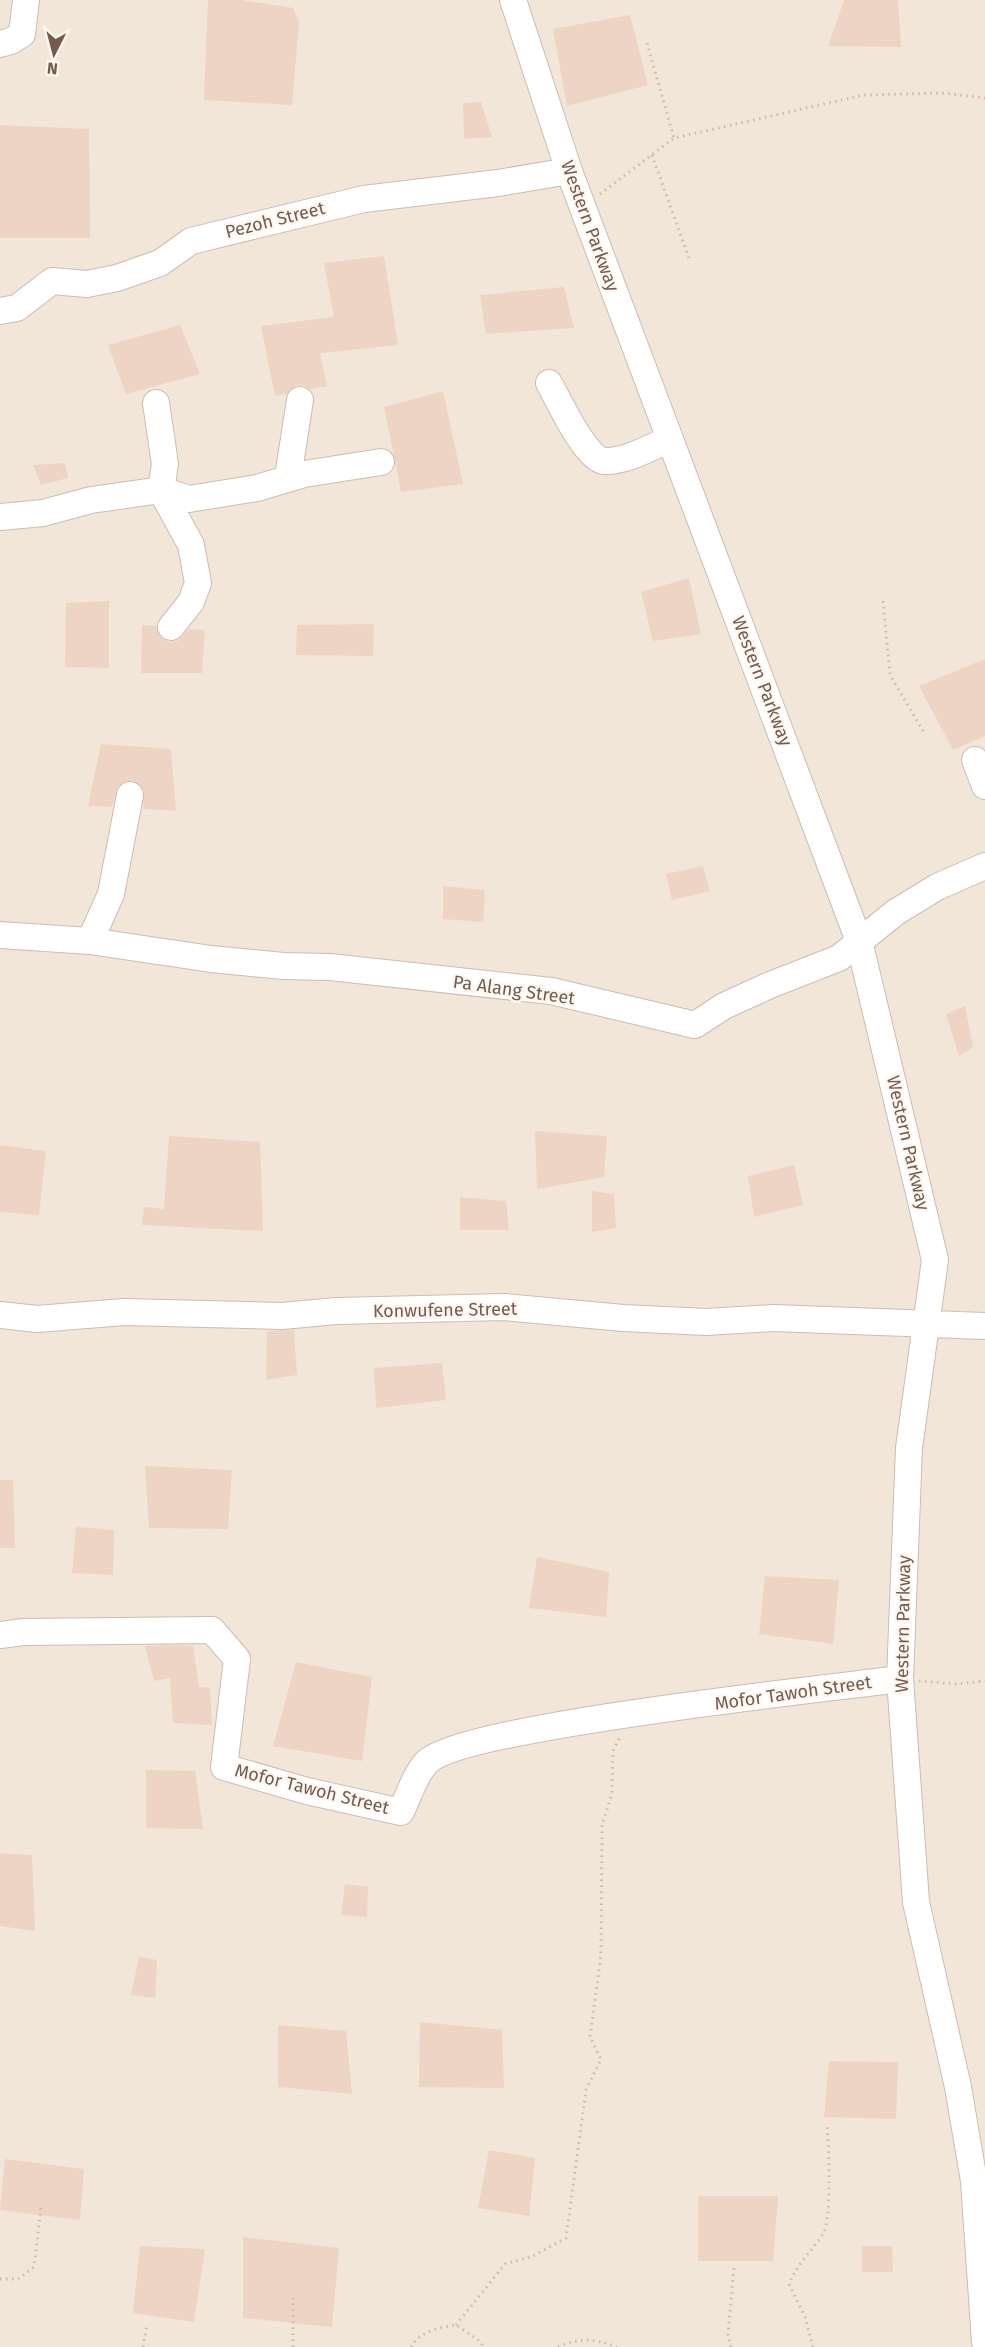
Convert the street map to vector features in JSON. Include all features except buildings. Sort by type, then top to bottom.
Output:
[{"type":"street","points":[[0,44],[11,41],[22,34],[26,0]]},
{"type":"street","name":"Western Parkway","points":[[513,0],[582,207],[860,941],[935,1260],[909,1448],[900,1679],[916,1902],[958,2086],[974,2181],[985,2342]]},
{"type":"street","name":"Pezoh Street","points":[[0,311],[17,308],[52,281],[87,284],[117,278],[160,263],[191,241],[223,233],[364,199],[498,183],[569,171]]},
{"type":"street","points":[[549,384],[586,447],[598,459],[603,461],[620,459],[670,439]]},
{"type":"street","points":[[288,477],[300,399]]},
{"type":"street","points":[[156,403],[165,464],[161,490],[190,545],[198,583],[191,602],[171,627]]},
{"type":"street","points":[[0,517],[43,513],[91,500],[161,490],[189,499],[257,488],[288,477],[381,462]]},
{"type":"street","points":[[975,760],[985,786]]},
{"type":"street","points":[[90,941],[111,894],[130,795]]},
{"type":"street","name":"Pa Alang Street","points":[[0,935],[90,941],[211,959],[283,966],[330,967],[550,991],[694,1025],[724,1006],[839,958],[896,912],[937,887],[985,866]]},
{"type":"street","name":"Konwufene Street","points":[[0,1315],[37,1319],[123,1312],[282,1316],[337,1311],[504,1307],[623,1318],[706,1322],[774,1318],[985,1326]]},
{"type":"street","name":"Mofor Tawoh Street","points":[[0,1635],[22,1632],[212,1630],[237,1659],[224,1767],[307,1791],[401,1812],[426,1762],[459,1747],[564,1724],[900,1679]]},
{"type":"path","points":[[646,43],[674,138]]},
{"type":"path","points":[[582,207],[674,138],[731,127],[864,95],[944,93],[985,98]]},
{"type":"path","points":[[652,155],[690,261]]},
{"type":"path","points":[[883,601],[890,675],[923,731]]},
{"type":"path","points":[[900,1679],[957,1684],[985,1681]]},
{"type":"path","points":[[411,2347],[414,2340],[438,2328],[456,2325],[505,2264],[533,2256],[566,2238],[586,2090],[601,2060],[590,2037],[601,1955],[602,1825],[612,1792],[613,1751],[621,1736]]},
{"type":"path","points":[[813,2347],[805,2317],[789,2284],[795,2270],[825,2232],[830,2148],[827,2126]]},
{"type":"path","points":[[0,2279],[18,2278],[34,2267],[41,2207]]},
{"type":"path","points":[[731,2347],[728,2334],[734,2266]]},
{"type":"path","points":[[293,2298],[293,2347]]},
{"type":"path","points":[[143,2347],[147,2324]]},
{"type":"path","points":[[456,2325],[481,2342],[483,2347]]},
{"type":"path","points":[[558,2347],[594,2338],[617,2347]]},
{"type":"shaded area","points":[[0,0],[985,0],[985,2347],[0,2347]]}]
